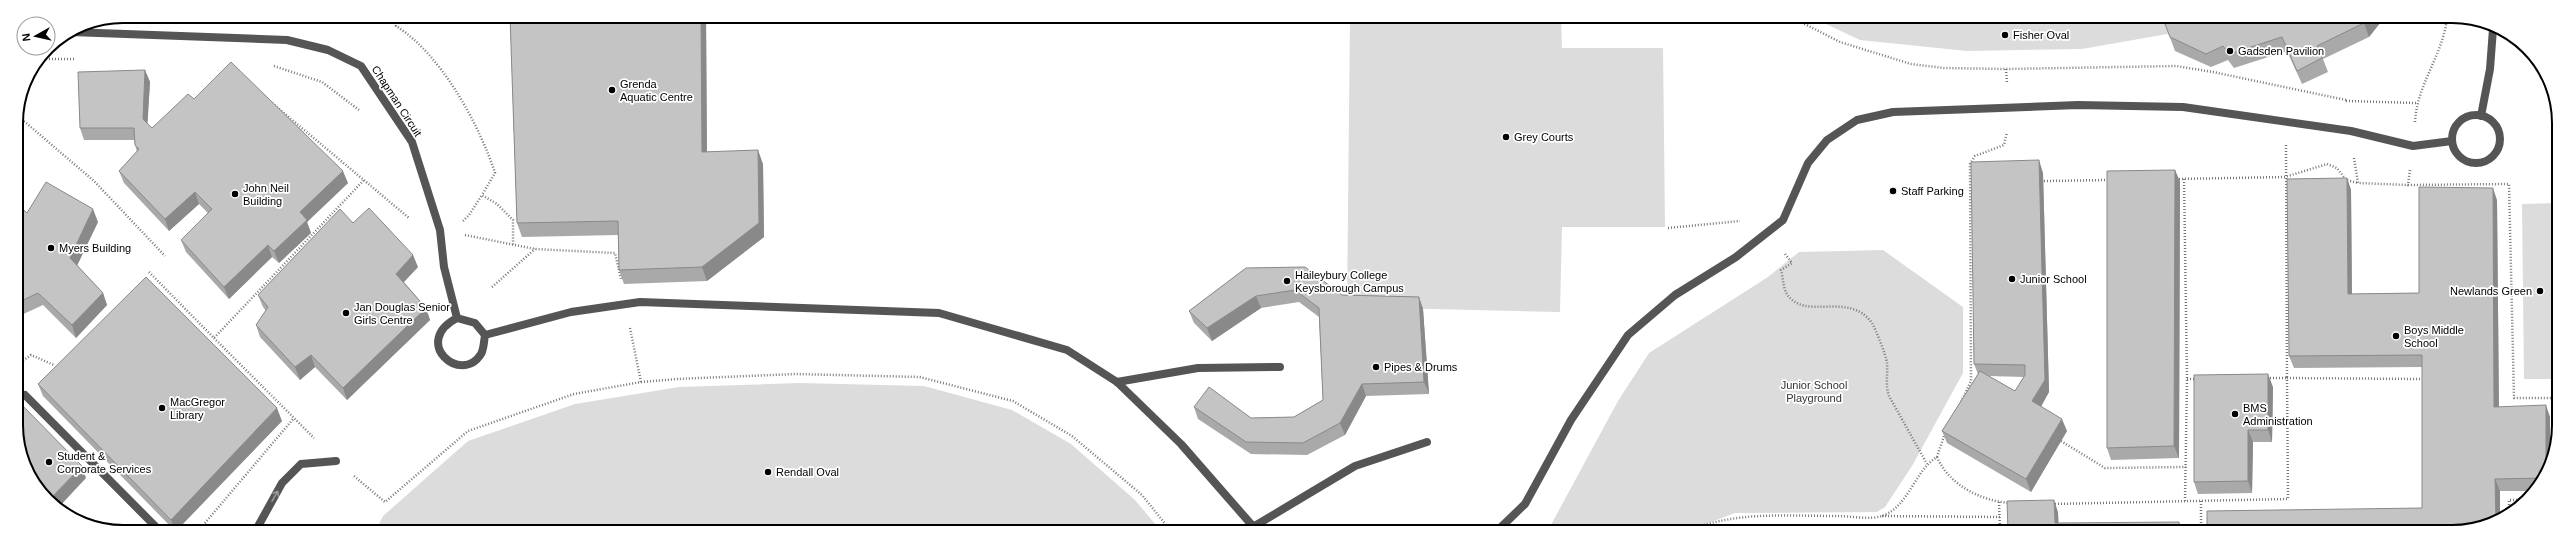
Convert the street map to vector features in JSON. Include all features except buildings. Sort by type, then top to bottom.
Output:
[{"type":"lane","name":"Chapman Circuit","points":[[80,32],[287,40],[328,50],[361,66],[412,142],[440,230],[444,267],[457,318]]},
{"type":"lane","points":[[2481,116],[2490,69],[2494,32]]},
{"type":"lane","points":[[1503,525],[1525,504],[1571,420],[1628,335],[1675,295],[1736,257],[1783,220],[1808,163],[1827,140],[1857,120],[1893,112],[2128,104],[2183,107],[2351,131],[2413,146],[2452,142]]},
{"type":"lane","points":[[2481,116],[2494,123],[2499,137],[2498,145],[2490,158],[2482,162],[2466,161],[2459,156],[2452,142],[2452,134],[2460,121],[2466,117],[2481,116]]},
{"type":"lane","points":[[485,335],[571,312],[640,302],[939,313],[1067,350],[1117,382],[1181,444],[1252,525]]},
{"type":"lane","points":[[457,318],[475,323],[485,335],[481,354],[468,364],[454,364],[442,357],[437,343],[440,332],[448,322],[457,318]]},
{"type":"lane","points":[[1117,382],[1198,368],[1280,368]]},
{"type":"lane","points":[[25,395],[154,525]]},
{"type":"lane","points":[[1261,525],[1355,466],[1427,442]]},
{"type":"lane","points":[[259,525],[282,484],[301,464],[336,461]]},
{"type":"path","points":[[398,23],[396,26],[407,33],[438,68],[469,111],[486,145],[495,173],[469,215],[460,223]]},
{"type":"path","points":[[1803,23],[1840,42],[1911,64],[1944,68],[2006,69],[2176,66],[2213,72],[2346,100]]},
{"type":"path","points":[[2446,23],[2445,35],[2416,103],[2408,185],[2509,184],[2514,398],[2552,398]]},
{"type":"path","points":[[271,64],[322,82],[354,105],[364,116]]},
{"type":"path","points":[[1958,407],[1971,381],[1970,164],[1975,156],[2004,145],[2006,138],[2007,107],[2006,69]]},
{"type":"path","points":[[2044,504],[2201,502],[2288,499],[2285,177],[2286,122],[2289,89]]},
{"type":"path","points":[[269,100],[412,220]]},
{"type":"path","points":[[23,121],[94,181],[165,256]]},
{"type":"path","points":[[2169,179],[2285,177],[2327,164],[2337,168],[2346,180],[2358,183]]},
{"type":"path","points":[[2184,179],[2187,379],[2185,502]]},
{"type":"path","points":[[214,338],[364,180]]},
{"type":"path","points":[[2044,181],[2114,180]]},
{"type":"path","points":[[482,195],[496,204],[513,220],[513,245]]},
{"type":"path","points":[[1668,228],[1743,221]]},
{"type":"path","points":[[458,233],[535,249],[616,253],[621,279]]},
{"type":"path","points":[[492,287],[535,249]]},
{"type":"path","points":[[1785,254],[1792,263],[1781,270],[1785,291],[1793,301],[1811,306],[1845,306],[1860,312],[1871,322],[1887,363],[1886,389],[1888,396],[1927,464]]},
{"type":"path","points":[[149,272],[336,461],[385,502],[468,431],[574,394],[641,382],[795,374],[920,377],[1007,399],[1072,436],[1142,495],[1166,525]]},
{"type":"path","points":[[629,325],[641,382]]},
{"type":"path","points":[[23,361],[31,355],[54,365]]},
{"type":"path","points":[[2264,378],[2426,379]]},
{"type":"path","points":[[2187,379],[2202,379]]},
{"type":"path","points":[[203,525],[294,418]]},
{"type":"path","points":[[1948,427],[1941,441],[1937,458],[1942,468],[1953,480],[1978,495],[1999,502],[2014,504]]},
{"type":"path","points":[[2061,441],[2105,468],[2186,467]]},
{"type":"path","points":[[1882,516],[1902,501],[1927,464],[1937,458]]},
{"type":"path","points":[[2509,507],[2509,500],[2518,500]]},
{"type":"path","points":[[1999,502],[2000,525]]},
{"type":"path","points":[[2201,502],[2201,525]]},
{"type":"path","points":[[1702,525],[1738,516],[2000,517]]},
{"type":"green space","name":"Grey Courts","points":[[1350,23],[1561,23],[1562,48],[1663,48],[1665,227],[1562,227],[1560,312],[1347,307]]},
{"type":"green space","name":"Fisher Oval","points":[[1824,23],[2203,23],[2190,30],[2082,49],[1967,51],[1860,40]]},
{"type":"green space","name":"Newlands Green","points":[[2552,203],[2552,379],[2524,379],[2522,204]]},
{"type":"green space","name":"Junior School Playground","points":[[1883,250],[1963,307],[1963,373],[1912,466],[1885,507],[1877,512],[1735,513],[1703,525],[1550,525],[1618,401],[1649,353],[1768,277],[1799,252]]},
{"type":"green space","name":"Rendall Oval","points":[[799,383],[924,386],[1012,410],[1071,444],[1135,500],[1156,525],[378,525],[383,516],[468,441],[575,404],[679,387]]},
{"type":"place","name":"Fisher Oval","points":[[2005,35]]},
{"type":"place","name":"Gadsden Pavilion","points":[[2230,51]]},
{"type":"place","name":"Grenda Aquatic Centre","points":[[612,90]]},
{"type":"place","name":"Grey Courts","points":[[1506,137]]},
{"type":"place","name":"Staff Parking","points":[[1893,191]]},
{"type":"place","name":"John Neil Building","points":[[235,194]]},
{"type":"place","name":"Myers Building","points":[[51,248]]},
{"type":"place","name":"Junior School","points":[[2012,279]]},
{"type":"place","name":"Haileybury College Keysborough Campus","points":[[1287,281]]},
{"type":"place","name":"Newlands Green","points":[[2540,291]]},
{"type":"place","name":"Jan Douglas Senior Girls Centre","points":[[346,313]]},
{"type":"place","name":"Boys Middle School","points":[[2396,336]]},
{"type":"place","name":"Pipes & Drums","points":[[1376,367]]},
{"type":"place","name":"MacGregor Library","points":[[162,408]]},
{"type":"place","name":"BMS Administration","points":[[2235,414]]},
{"type":"place","name":"Student & Corporate Services","points":[[49,462]]},
{"type":"place","name":"Rendall Oval","points":[[768,472]]}]
